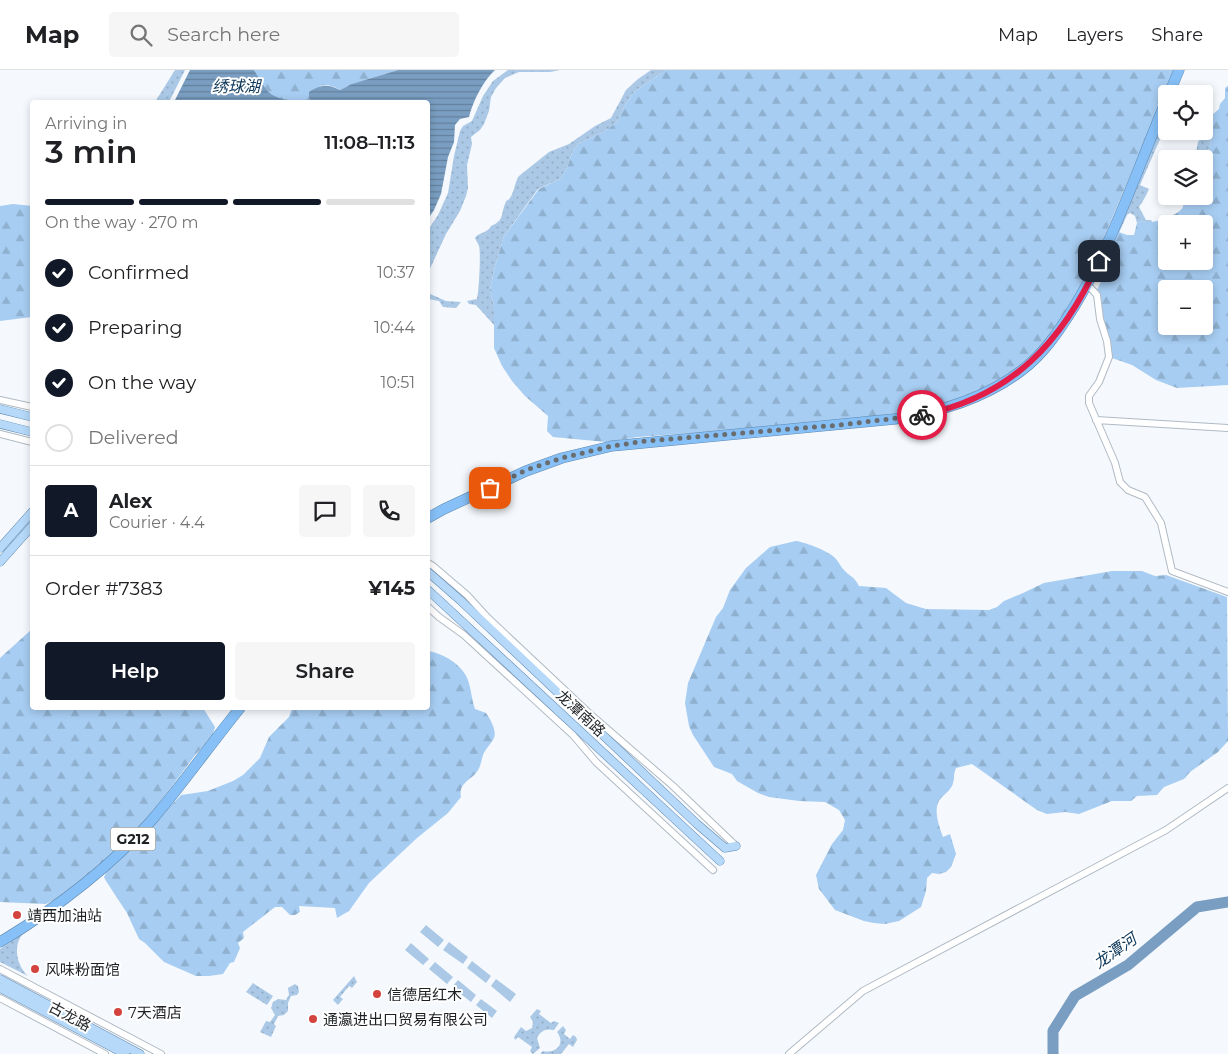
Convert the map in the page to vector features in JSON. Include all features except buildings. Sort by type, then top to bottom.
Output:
[{"type":"highway","points":[[1173,85],[1179,70]]},
{"type":"highway","points":[[430,517],[526,470],[562,458],[612,446],[646,441],[896,419],[935,412],[982,396],[998,387],[1034,360],[1062,327],[1088,285],[1114,229],[1158,121]]},
{"type":"highway","name":"G212","points":[[0,942],[19,931],[80,888],[119,853],[151,820],[238,710]]},
{"type":"main road","points":[[0,410],[30,416]]},
{"type":"main road","points":[[0,424],[30,432]]},
{"type":"main road","points":[[0,548],[30,514]]},
{"type":"main road","points":[[0,562],[30,528]]},
{"type":"main road","name":"龙潭南路","points":[[430,577],[460,600],[697,824],[725,848],[736,846]]},
{"type":"main road","name":"龙潭南路","points":[[430,592],[720,862]]},
{"type":"main road","points":[[573,735],[575,726]]},
{"type":"main road","name":"古龙路","points":[[0,979],[125,1054]]},
{"type":"main road","name":"古龙路","points":[[0,988],[140,1054]]},
{"type":"main road","points":[[70,1035],[76,1009]]},
{"type":"street","points":[[1088,285],[1097,296],[1108,352],[1108,363],[1103,376],[1089,396],[1089,403],[1115,463],[1120,482],[1128,490],[1145,497],[1161,523],[1172,571],[1228,592]]},
{"type":"street","points":[[0,400],[30,407]]},
{"type":"street","points":[[1096,420],[1228,428]]},
{"type":"street","points":[[0,434],[30,442]]},
{"type":"street","points":[[430,565],[467,595],[525,654],[590,714],[673,786],[736,846]]},
{"type":"street","points":[[430,608],[464,636],[573,735],[596,762],[713,870]]},
{"type":"street","points":[[789,1054],[863,991],[1166,830],[1228,788]]},
{"type":"street","points":[[0,969],[161,1054]]},
{"type":"street","points":[[0,998],[105,1054]]},
{"type":"shaded area","points":[[175,70],[185,70],[170,100],[156,100]]},
{"type":"shaded area","points":[[508,70],[560,70],[550,72],[519,72],[505,78],[496,88],[491,97],[489,111],[484,124],[471,137],[472,144],[467,165],[468,188],[466,196],[430,269],[430,227],[448,193],[460,131],[463,126],[472,121],[483,96],[493,81]]},
{"type":"shaded area","points":[[651,70],[666,70],[634,92],[617,122],[605,131],[578,144],[560,179],[538,189],[504,236],[490,290],[494,305],[494,325],[476,305],[469,304],[467,301],[477,299],[478,295],[480,250],[475,238],[498,222],[506,201],[512,195],[519,176],[549,152],[569,144],[595,126],[611,118],[626,90]]},
{"type":"shaded area","points":[[1158,129],[1158,140],[1160,140],[1140,185],[1149,189],[1139,207],[1146,220],[1151,220],[1152,222],[1146,223],[1143,221],[1137,223],[1135,216],[1130,213],[1127,215],[1119,233],[1116,231]]},
{"type":"shaded area","points":[[1199,140],[1211,140],[1208,150],[1196,150]]},
{"type":"shaded area","points":[[430,294],[446,301],[461,302],[456,308],[443,307],[439,301],[430,299]]},
{"type":"shaded area","points":[[426,925],[444,940],[438,947],[420,932]]},
{"type":"shaded area","points":[[25,932],[18,942],[17,954],[21,966],[28,976],[0,962],[0,949]]},
{"type":"shaded area","points":[[449,942],[468,957],[463,964],[443,950]]},
{"type":"shaded area","points":[[411,943],[429,959],[423,965],[405,950]]},
{"type":"shaded area","points":[[472,961],[491,976],[486,983],[467,968]]},
{"type":"shaded area","points":[[435,962],[453,977],[447,984],[429,969]]},
{"type":"shaded area","points":[[354,976],[357,982],[352,988],[349,986],[340,997],[343,999],[338,1005],[333,1000]]},
{"type":"shaded area","points":[[496,979],[516,994],[510,1002],[491,986]]},
{"type":"shaded area","points":[[458,980],[476,995],[471,1002],[452,987]]},
{"type":"shaded area","points":[[253,983],[273,996],[267,1005],[246,992]]},
{"type":"shaded area","points":[[295,984],[298,986],[299,992],[297,995],[291,996],[288,1003],[288,1011],[284,1015],[278,1016],[271,1037],[260,1032],[266,1021],[270,1022],[275,1015],[271,1008],[273,1002],[278,999],[286,1000],[289,995],[288,988]]},
{"type":"shaded area","points":[[481,999],[497,1011],[492,1018],[476,1005]]},
{"type":"shaded area","points":[[537,1009],[541,1011],[539,1014],[551,1023],[554,1021],[559,1023],[554,1030],[546,1030],[540,1034],[537,1038],[540,1048],[533,1054],[530,1051],[532,1047],[518,1037],[515,1040],[514,1037],[521,1027],[526,1031],[532,1028],[533,1022],[530,1017]]},
{"type":"shaded area","points":[[563,1026],[566,1030],[564,1034],[570,1039],[573,1035],[576,1037],[577,1040],[573,1047],[569,1044],[561,1054],[540,1054],[543,1051],[552,1051],[558,1047],[560,1036],[557,1032]]},
{"type":"green space","points":[[254,70],[398,70],[340,90],[322,85],[315,89],[309,98],[310,100],[278,99],[269,94]]},
{"type":"green space","points":[[666,70],[1175,70],[1169,85],[1158,85],[1158,110],[1091,268],[1062,320],[1030,360],[993,385],[951,403],[907,413],[638,437],[606,442],[553,437],[547,431],[548,416],[525,396],[512,381],[502,366],[494,348],[494,305],[490,290],[494,270],[504,236],[539,189],[560,179],[578,144],[605,131],[617,122],[634,92]]},
{"type":"green space","points":[[1228,86],[1228,385],[1177,388],[1156,380],[1132,365],[1112,358],[1097,290],[1103,277],[1098,274],[1116,231],[1127,235],[1134,235],[1137,223],[1143,221],[1158,220],[1158,270],[1213,270],[1213,215],[1174,215],[1183,205],[1213,205],[1213,150],[1208,150],[1211,140],[1213,140],[1213,114],[1219,109],[1220,104],[1225,98],[1225,88]]},
{"type":"green space","points":[[13,204],[30,206],[30,317],[0,321],[0,206]]},
{"type":"green space","points":[[796,541],[829,553],[859,586],[886,588],[906,603],[926,609],[989,610],[1044,583],[1112,571],[1142,571],[1155,576],[1166,575],[1227,597],[1228,741],[1218,752],[1190,772],[1184,779],[1164,787],[1157,795],[1137,796],[1131,801],[1112,801],[1079,814],[1065,812],[1047,814],[1037,810],[972,764],[956,768],[952,785],[938,802],[937,812],[943,837],[950,834],[956,854],[951,867],[946,872],[932,873],[927,878],[926,891],[921,907],[899,921],[885,924],[864,921],[835,910],[819,889],[816,875],[832,844],[843,830],[845,820],[839,810],[825,802],[769,797],[737,781],[732,774],[714,767],[693,735],[689,726],[685,703],[688,683],[716,617],[723,608],[730,590],[746,568],[770,547]]},
{"type":"green space","points":[[30,631],[30,710],[204,710],[215,727],[212,738],[196,754],[148,818],[99,866],[62,896],[46,904],[0,902],[0,658]]},
{"type":"green space","points":[[430,652],[449,659],[462,670],[469,682],[475,709],[486,713],[493,725],[495,735],[483,755],[478,771],[465,783],[461,789],[461,797],[448,813],[417,838],[369,883],[349,911],[337,918],[335,908],[299,906],[300,912],[290,915],[282,907],[275,907],[243,932],[244,938],[238,943],[240,948],[234,962],[230,963],[223,974],[196,976],[164,962],[139,939],[127,913],[104,877],[107,871],[181,795],[208,791],[243,775],[260,758],[269,737],[289,717],[291,710],[430,710]]},
{"type":"water","name":"绣球湖","points":[[190,70],[254,70],[270,94],[289,100],[175,100]]},
{"type":"water","points":[[398,70],[495,70],[479,92],[469,117],[460,119],[455,125],[454,142],[448,157],[441,194],[430,216],[430,100],[310,100],[309,98],[309,92],[317,87],[328,86],[340,90],[352,84]]},
{"type":"waterway","name":"龙潭河","points":[[1053,1054],[1053,1031],[1075,996],[1128,965],[1197,907],[1228,902]]},
{"type":"way so far","points":[[490,488],[526,470],[562,458],[612,446],[646,441],[840,425],[922,415]]},
{"type":"place","name":"靖西加油站","points":[[17,915]]},
{"type":"place","name":"风味粉面馆","points":[[35,969]]},
{"type":"place","name":"信德居红木","points":[[377,994]]},
{"type":"place","name":"7天酒店","points":[[118,1012]]},
{"type":"place","name":"通瀛进出口贸易有限公司","points":[[313,1019]]},
{"type":"route","points":[[922,415],[982,396],[1011,379],[1034,360],[1062,327],[1092,278],[1099,261]]}]
